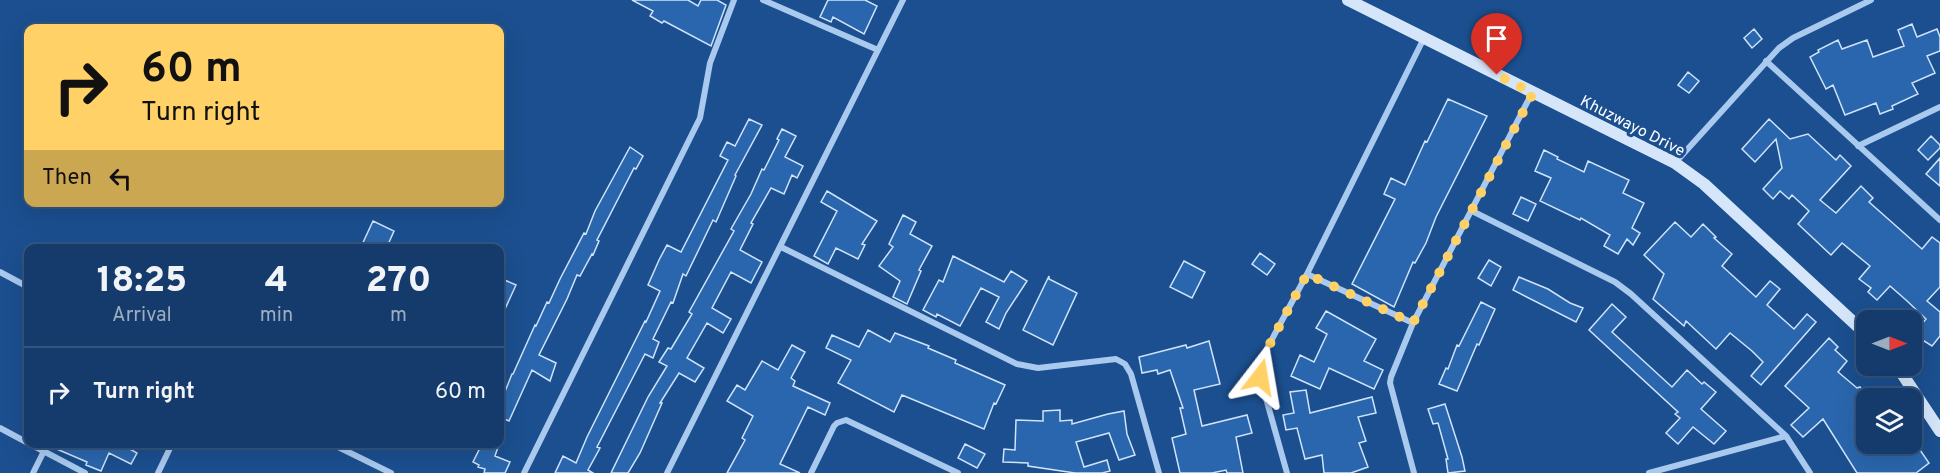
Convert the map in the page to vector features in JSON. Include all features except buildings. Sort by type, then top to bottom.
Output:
[{"type":"street","points":[[524,473],[700,118],[710,63],[734,0]]},
{"type":"street","points":[[763,0],[878,50]]},
{"type":"street","points":[[677,473],[668,471],[903,0]]},
{"type":"street","name":"Khuzwayo Drive","points":[[1348,0],[1675,163],[1704,184],[1856,325]]},
{"type":"street","points":[[1675,163],[1779,48],[1871,0]]},
{"type":"street","points":[[1287,473],[1260,377],[1263,357],[1425,38]]},
{"type":"street","points":[[1766,61],[1940,220]]},
{"type":"street","points":[[1414,473],[1390,383],[1391,377],[1413,323],[1533,93]]},
{"type":"street","points":[[1858,146],[1940,107]]},
{"type":"street","points":[[1472,211],[1615,282],[1631,294],[1786,436],[1810,473]]},
{"type":"street","points":[[781,247],[1017,364],[1038,368],[1116,359],[1125,364],[1131,374],[1158,473]]},
{"type":"street","points":[[0,272],[24,285]]},
{"type":"street","points":[[1307,274],[1413,323]]},
{"type":"street","points":[[1904,376],[1940,431]]},
{"type":"street","points":[[811,473],[834,426],[846,420],[958,473]]},
{"type":"street","points":[[0,428],[24,441]]},
{"type":"street","points":[[1649,473],[1786,436]]},
{"type":"street","points":[[36,448],[85,473]]},
{"type":"street","points":[[158,473],[170,448]]},
{"type":"street","points":[[340,448],[391,473]]},
{"type":"street","points":[[33,473],[44,452]]},
{"type":"route","points":[[1260,377],[1263,357],[1307,274],[1413,323],[1533,93],[1497,75]]}]
